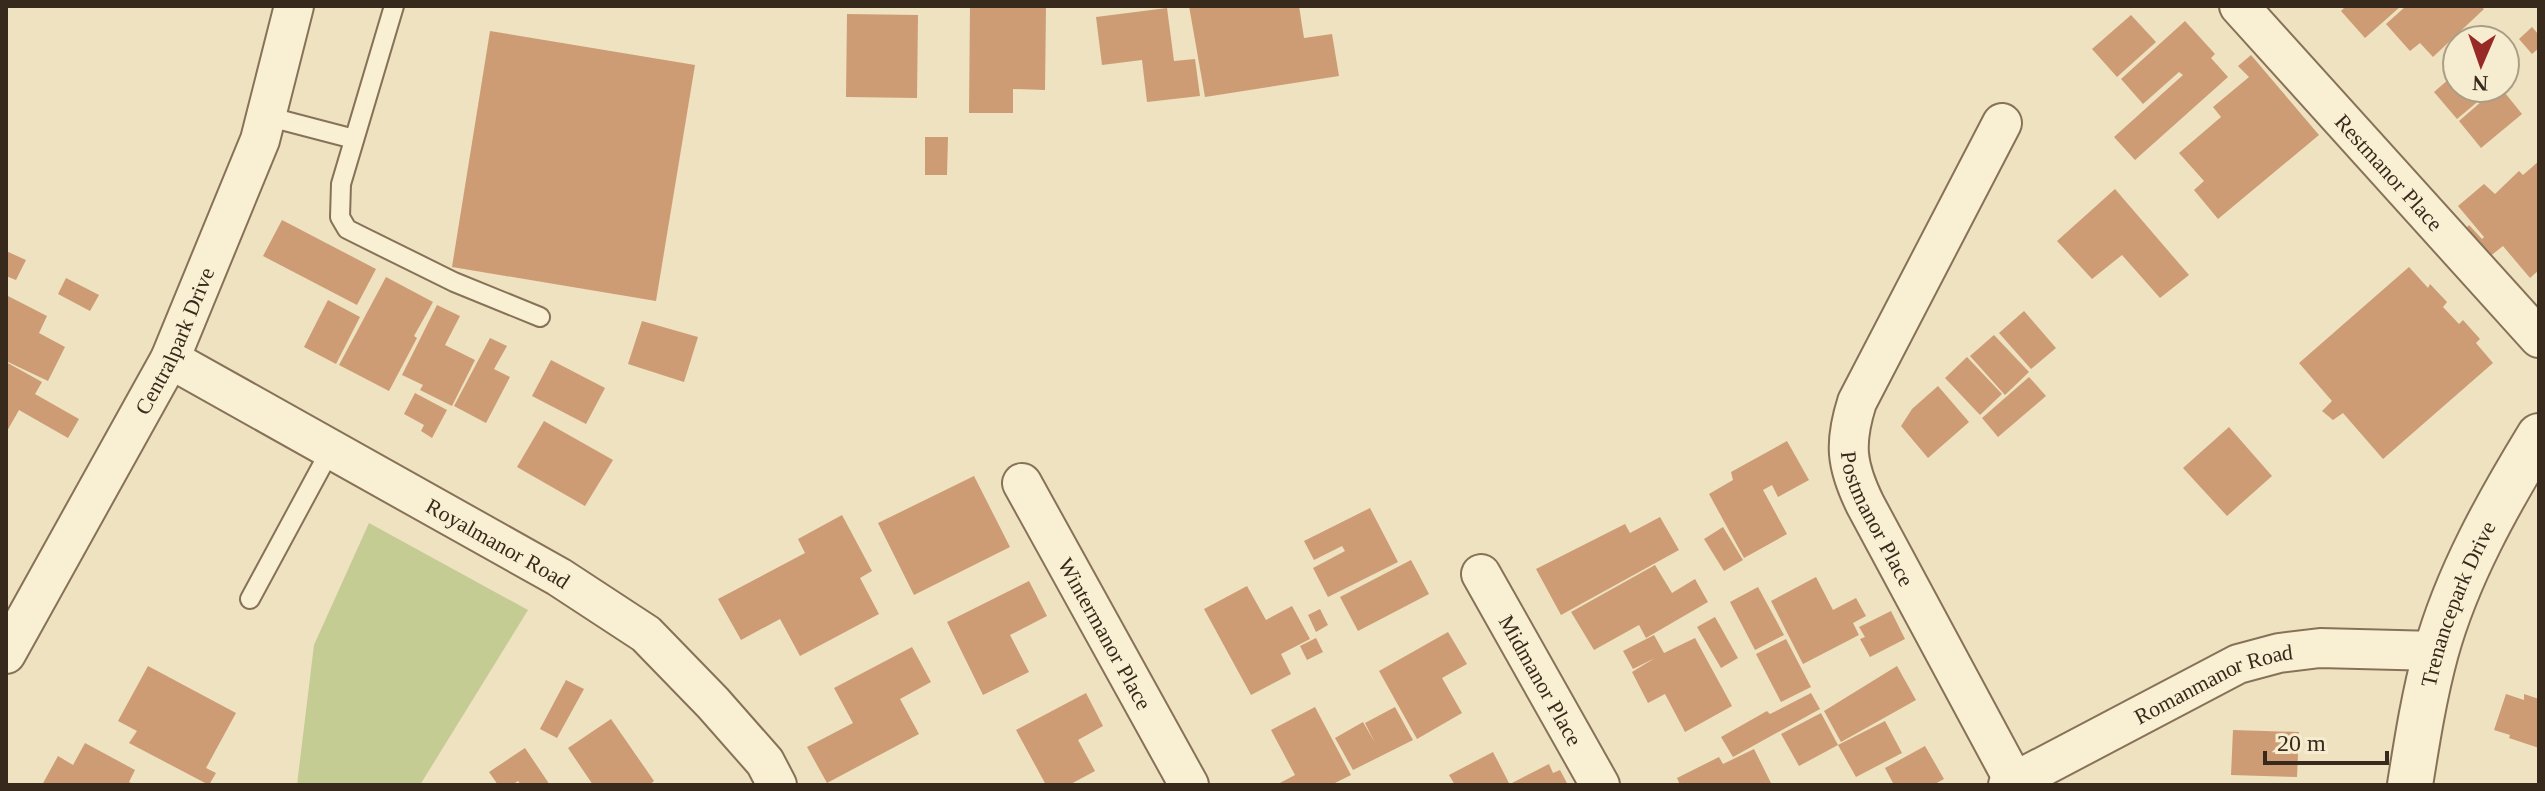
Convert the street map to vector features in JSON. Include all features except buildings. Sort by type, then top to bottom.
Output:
[{"type":"street","name":"Centralpark Drive","points":[[6,654],[170,359],[260,140],[294,6]]},
{"type":"street","name":"Restmanor Place","points":[[2239,6],[2539,338]]},
{"type":"street","name":"Postmanor Place","points":[[2002,123],[1857,402],[1848,431],[1848,455],[1854,481],[1865,504],[2011,783]]},
{"type":"street","name":"Royalmanor Road","points":[[170,359],[559,577],[646,634],[765,762],[777,785]]},
{"type":"street","name":"Trenancepark Drive","points":[[2410,785],[2417,735],[2436,651],[2472,559],[2515,475],[2539,436]]},
{"type":"street","name":"Wintermanor Place","points":[[1022,483],[1189,785]]},
{"type":"street","name":"Midmanor Place","points":[[1481,574],[1600,785]]},
{"type":"street","name":"Romanmanor Road","points":[[2011,783],[2238,664],[2279,653],[2320,648],[2436,651]]},
{"type":"lane","points":[[394,6],[341,184],[340,217],[347,229],[454,282],[540,317]]},
{"type":"lane","points":[[266,116],[354,139]]},
{"type":"lane","points":[[250,599],[331,449]]},
{"type":"green space","points":[[369,523],[528,610],[420,785],[297,785],[314,645]]}]
